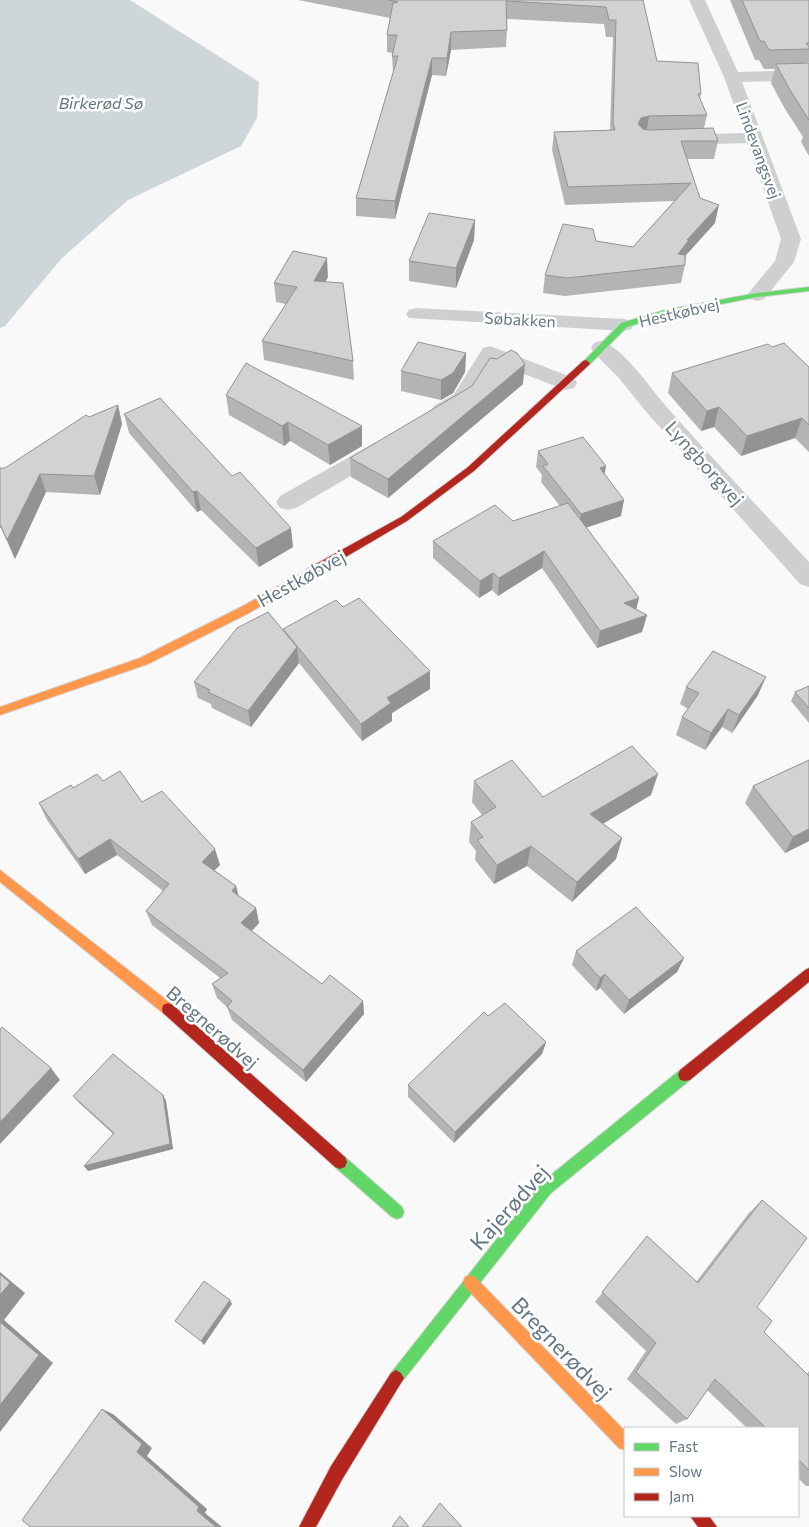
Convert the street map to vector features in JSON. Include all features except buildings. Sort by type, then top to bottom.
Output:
[{"type":"street","name":"Lindevangsvej","points":[[697,0],[732,77],[791,240],[784,262],[756,295]]},
{"type":"street","points":[[732,77],[809,75]]},
{"type":"street","points":[[666,141],[755,138]]},
{"type":"street","name":"Hestkøbvej","points":[[0,711],[144,661],[245,610],[404,519],[472,469],[566,383],[624,325],[665,313],[756,295],[809,289]]},
{"type":"street","name":"Søbakken","points":[[416,314],[624,325]]},
{"type":"street","name":"Lyngborgvej","points":[[601,348],[626,372],[656,409],[809,578]]},
{"type":"street","points":[[422,423],[462,399],[490,353],[566,383]]},
{"type":"street","points":[[288,502],[398,438]]},
{"type":"street","name":"Bregnerødvej","points":[[0,875],[173,1013],[397,1212]]},
{"type":"street","name":"Kajerødvej","points":[[307,1527],[337,1472],[397,1376],[546,1188],[809,974]]},
{"type":"street","name":"Bregnerødvej","points":[[470,1282],[624,1441]]},
{"type":"street","points":[[699,1517],[709,1527]]},
{"type":"water","name":"Birkerød Sø","points":[[0,0],[130,0],[259,82],[257,118],[241,146],[128,200],[62,258],[5,326],[0,328]]},
{"type":"traffic: fast","points":[[586,363],[624,325],[665,313],[757,295],[809,289]]},
{"type":"traffic: fast","points":[[396,1378],[546,1188],[685,1075]]},
{"type":"traffic: fast","points":[[340,1162],[397,1212]]},
{"type":"traffic: slow","points":[[0,711],[144,661],[245,610],[311,572]]},
{"type":"traffic: slow","points":[[0,875],[168,1009]]},
{"type":"traffic: slow","points":[[470,1282],[624,1441]]},
{"type":"traffic: jam","points":[[311,572],[404,519],[471,469],[586,363]]},
{"type":"traffic: jam","points":[[685,1075],[809,974]]},
{"type":"traffic: jam","points":[[168,1009],[340,1162]]},
{"type":"traffic: jam","points":[[307,1527],[337,1472],[396,1378]]},
{"type":"traffic: jam","points":[[699,1517],[709,1527]]}]
